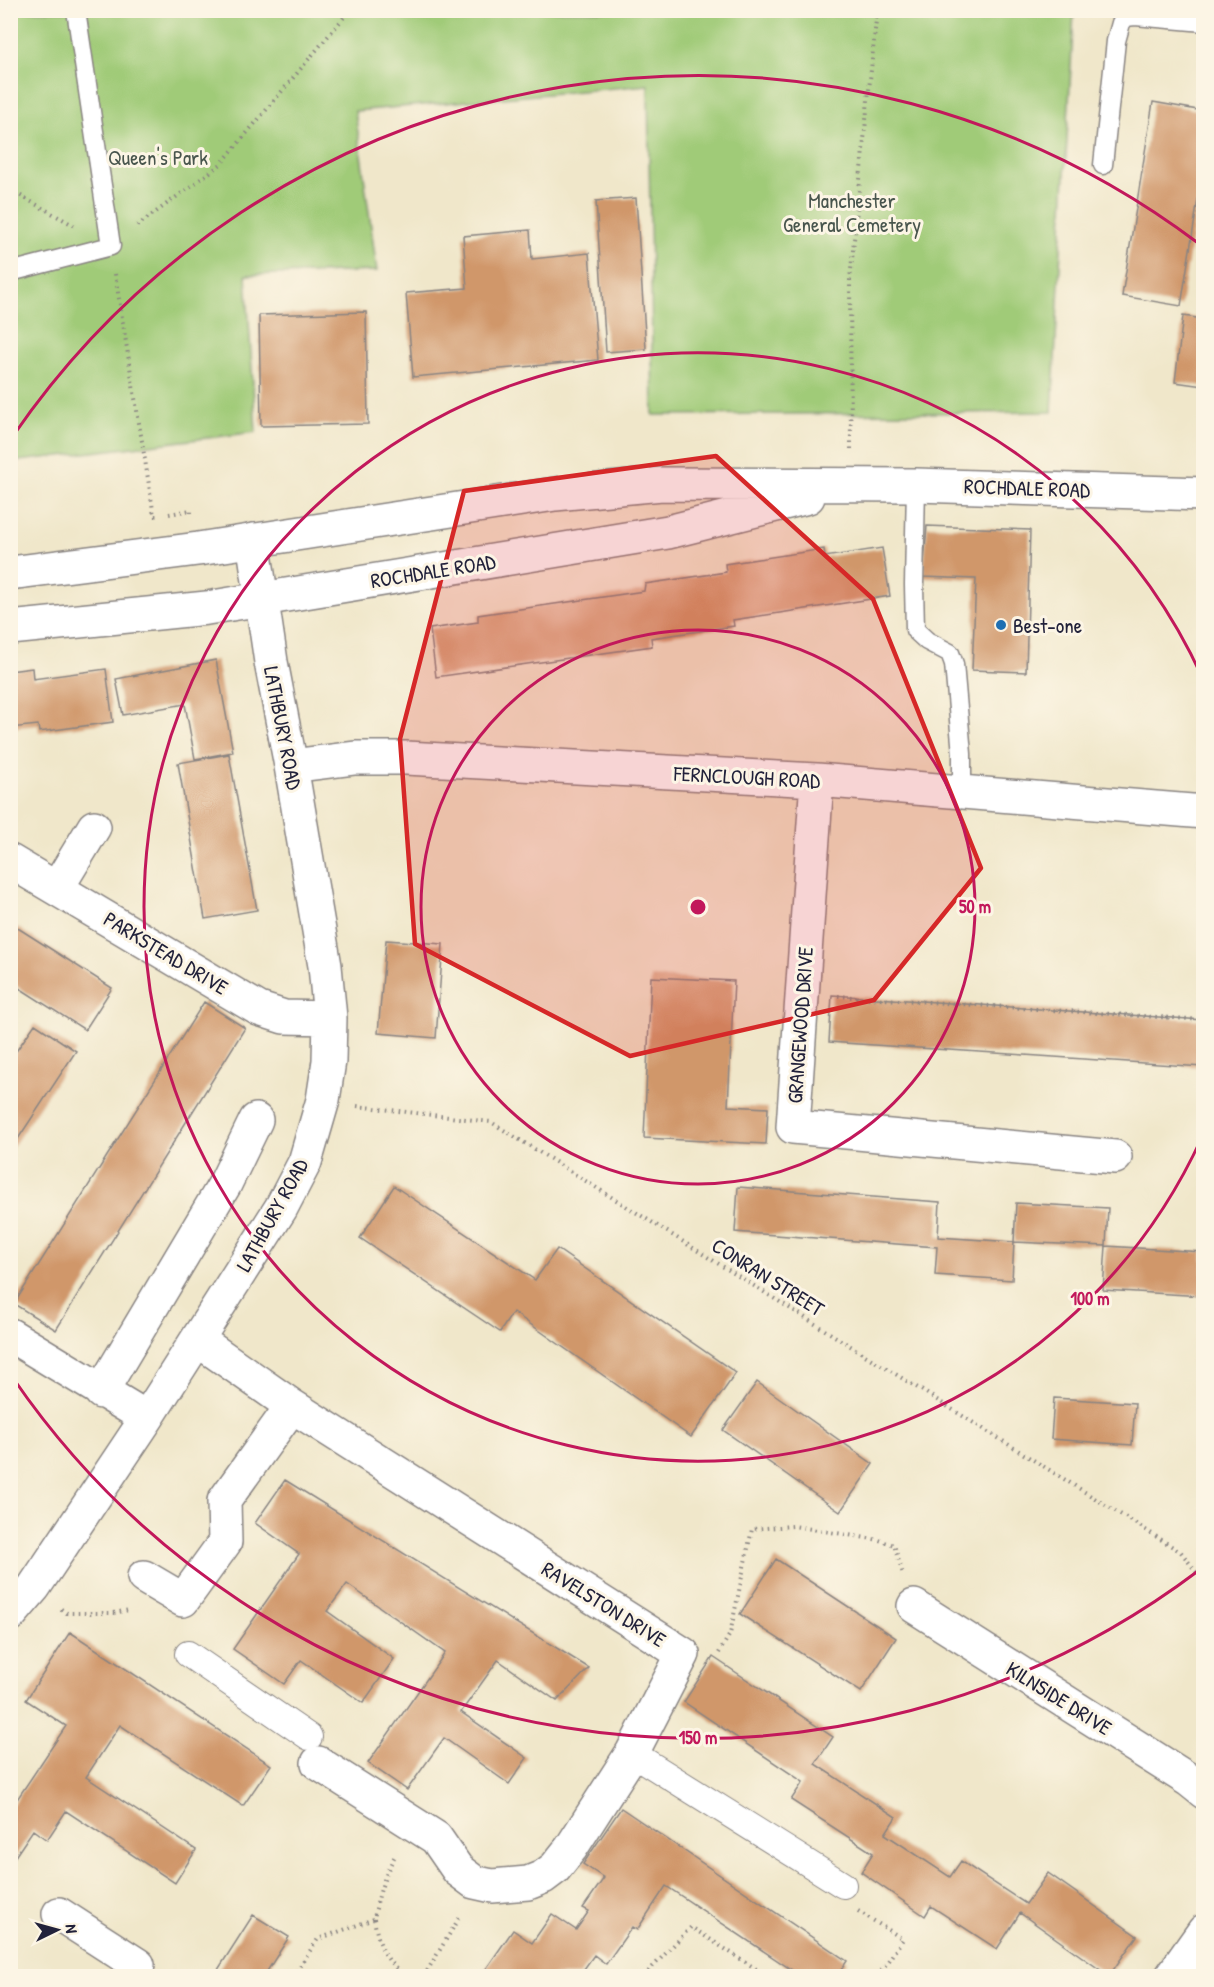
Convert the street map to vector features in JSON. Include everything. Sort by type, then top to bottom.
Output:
[{"type":"street","name":"ROCHDALE ROAD","points":[[10,573],[198,549],[555,494],[662,484],[916,485],[1203,494]]},
{"type":"street","name":"ROCHDALE ROAD","points":[[10,628],[207,608],[668,532],[851,486]]},
{"type":"street","name":"LATHBURY ROAD","points":[[10,1615],[34,1587],[147,1418],[281,1208],[305,1162],[323,1100],[329,1060],[330,1018],[325,966],[260,598],[253,540]]},
{"type":"street","name":"FERNCLOUGH ROAD","points":[[291,766],[355,758],[405,758],[817,780],[1203,812]]},
{"type":"street","name":"GRANGEWOOD DRIVE","points":[[817,780],[793,1127],[1115,1157]]},
{"type":"street","points":[[57,888],[94,826]]},
{"type":"street","name":"PARKSTEAD DRIVE","points":[[10,861],[259,1009],[284,1017],[330,1018]]},
{"type":"street","points":[[101,1392],[225,1184],[256,1120]]},
{"type":"street","points":[[10,1335],[147,1418]]},
{"type":"street","name":"RAVELSTON DRIVE","points":[[198,1340],[292,1406],[683,1654],[632,1753],[571,1848],[555,1868],[543,1877],[528,1883],[492,1886],[480,1884]]},
{"type":"street","points":[[144,1577],[183,1600],[225,1542],[224,1501],[292,1406]]},
{"type":"street","name":"KILNSIDE DRIVE","points":[[914,1606],[1189,1780],[1203,1792]]},
{"type":"street","points":[[188,1654],[321,1767],[436,1838],[458,1870],[480,1884]]},
{"type":"street","points":[[632,1753],[843,1885]]},
{"type":"street","points":[[58,1914],[138,1965],[131,1977]]},
{"type":"street","points":[[1172,1977],[1203,1931]]},
{"type":"lane","points":[[10,272],[111,246],[76,10]]},
{"type":"lane","points":[[1103,165],[1116,41],[1120,23],[1125,17],[1135,16],[1203,22]]},
{"type":"lane","points":[[916,485],[915,630],[927,641],[950,653],[954,663],[963,793]]},
{"type":"path","points":[[111,246],[221,164],[350,10]]},
{"type":"path","points":[[851,486],[850,280],[877,10]]},
{"type":"path","points":[[10,190],[111,246]]},
{"type":"path","points":[[111,246],[130,378],[154,516],[191,510]]},
{"type":"path","points":[[802,993],[1203,1020]]},
{"type":"path","name":"CONRAN STREET","points":[[352,1115],[356,1106],[491,1122],[1181,1552],[1203,1582]]},
{"type":"path","points":[[683,1654],[702,1661],[720,1652],[730,1634],[752,1529],[793,1526],[879,1540],[894,1545],[914,1606]]},
{"type":"path","points":[[34,1587],[67,1613],[114,1613],[183,1600]]},
{"type":"path","points":[[404,1977],[395,1969],[381,1948],[374,1919],[378,1896],[387,1871],[413,1824]]},
{"type":"path","points":[[424,1977],[480,1884]]},
{"type":"path","points":[[843,1885],[853,1908],[903,1939],[878,1977]]},
{"type":"path","points":[[293,1977],[318,1939],[374,1919]]},
{"type":"path","points":[[644,1977],[691,1927],[767,1977]]},
{"type":"highlighted area","points":[[716,456],[873,599],[981,868],[874,1000],[630,1056],[415,944],[400,739],[464,491]]},
{"type":"green space","points":[[10,11],[1074,11],[1052,412],[653,415],[648,85],[355,111],[377,271],[246,275],[256,432],[11,462]]},
{"type":"building","points":[[1153,102],[1203,111],[1203,168],[1181,306],[1122,296]]},
{"type":"building","points":[[636,198],[646,349],[606,352],[596,201]]},
{"type":"building","points":[[530,230],[532,259],[589,253],[598,360],[413,377],[406,293],[467,288],[463,236]]},
{"type":"building","points":[[366,312],[368,424],[261,426],[259,315]]},
{"type":"building","points":[[1183,316],[1203,319],[1203,386],[1175,382]]},
{"type":"building","name":"Best-one","points":[[927,526],[1030,530],[1026,672],[972,670],[976,579],[923,577]]},
{"type":"building","points":[[882,548],[890,596],[733,620],[734,626],[651,638],[652,646],[436,677],[430,629],[478,622],[478,615],[644,591],[645,584],[726,572],[725,564],[824,549],[825,557]]},
{"type":"building","points":[[216,660],[233,752],[195,759],[185,704],[123,715],[116,679]]},
{"type":"building","points":[[32,668],[33,679],[106,669],[113,722],[39,732],[38,725],[10,728],[10,671]]},
{"type":"building","points":[[229,754],[257,910],[205,919],[178,763]]},
{"type":"building","points":[[10,923],[112,988],[85,1030],[10,982]]},
{"type":"building","points":[[386,940],[443,944],[436,1038],[378,1033]]},
{"type":"building","points":[[651,977],[734,981],[728,1106],[768,1108],[766,1144],[644,1138]]},
{"type":"building","points":[[832,995],[1203,1020],[1203,1067],[829,1042]]},
{"type":"building","points":[[204,1002],[245,1028],[56,1330],[14,1304]]},
{"type":"building","points":[[35,1024],[76,1051],[10,1151],[10,1060]]},
{"type":"building","points":[[394,1186],[535,1280],[557,1249],[736,1373],[691,1437],[513,1312],[500,1332],[360,1238]]},
{"type":"building","points":[[738,1187],[940,1202],[938,1237],[1014,1242],[1012,1280],[935,1275],[937,1247],[735,1232]]},
{"type":"building","points":[[1016,1203],[1108,1208],[1106,1246],[1014,1242]]},
{"type":"building","points":[[1106,1246],[1203,1252],[1203,1296],[1103,1290]]},
{"type":"building","points":[[757,1382],[873,1464],[840,1512],[723,1430]]},
{"type":"building","points":[[1054,1398],[1135,1403],[1132,1445],[1051,1439]]},
{"type":"building","points":[[285,1480],[589,1668],[557,1701],[498,1660],[461,1712],[527,1758],[509,1784],[444,1738],[407,1790],[368,1763],[445,1653],[347,1584],[327,1611],[394,1659],[363,1703],[301,1660],[284,1684],[233,1649],[299,1554],[255,1523]]},
{"type":"building","points":[[776,1559],[896,1638],[861,1692],[740,1614]]},
{"type":"building","points":[[70,1632],[271,1765],[243,1806],[120,1725],[86,1777],[196,1850],[175,1883],[66,1811],[47,1840],[33,1830],[10,1864],[10,1801],[14,1804],[66,1726],[26,1700]]},
{"type":"building","points":[[713,1657],[833,1737],[815,1764],[896,1817],[885,1834],[950,1877],[961,1861],[1026,1904],[1048,1873],[1137,1936],[1109,1976],[1020,1913],[997,1949],[931,1906],[925,1916],[861,1872],[873,1853],[791,1800],[803,1782],[684,1702]]},
{"type":"building","points":[[621,1808],[847,1961],[837,1976],[801,1976],[666,1886],[637,1930],[632,1927],[606,1964],[594,1955],[579,1976],[481,1976],[513,1930],[532,1943],[552,1914],[576,1930],[589,1911],[583,1908],[604,1878],[583,1864]]},
{"type":"building","points":[[253,1915],[289,1937],[264,1976],[214,1976]]},
{"type":"building","points":[[1203,1956],[1203,1976],[1190,1976]]},
{"type":"place","name":"Best-one","points":[[1001,625]]},
{"type":"park label","name":"Queen's Park","points":[[158,157]]},
{"type":"park label","name":"Manchester General Cemetery","points":[[852,212]]}]
